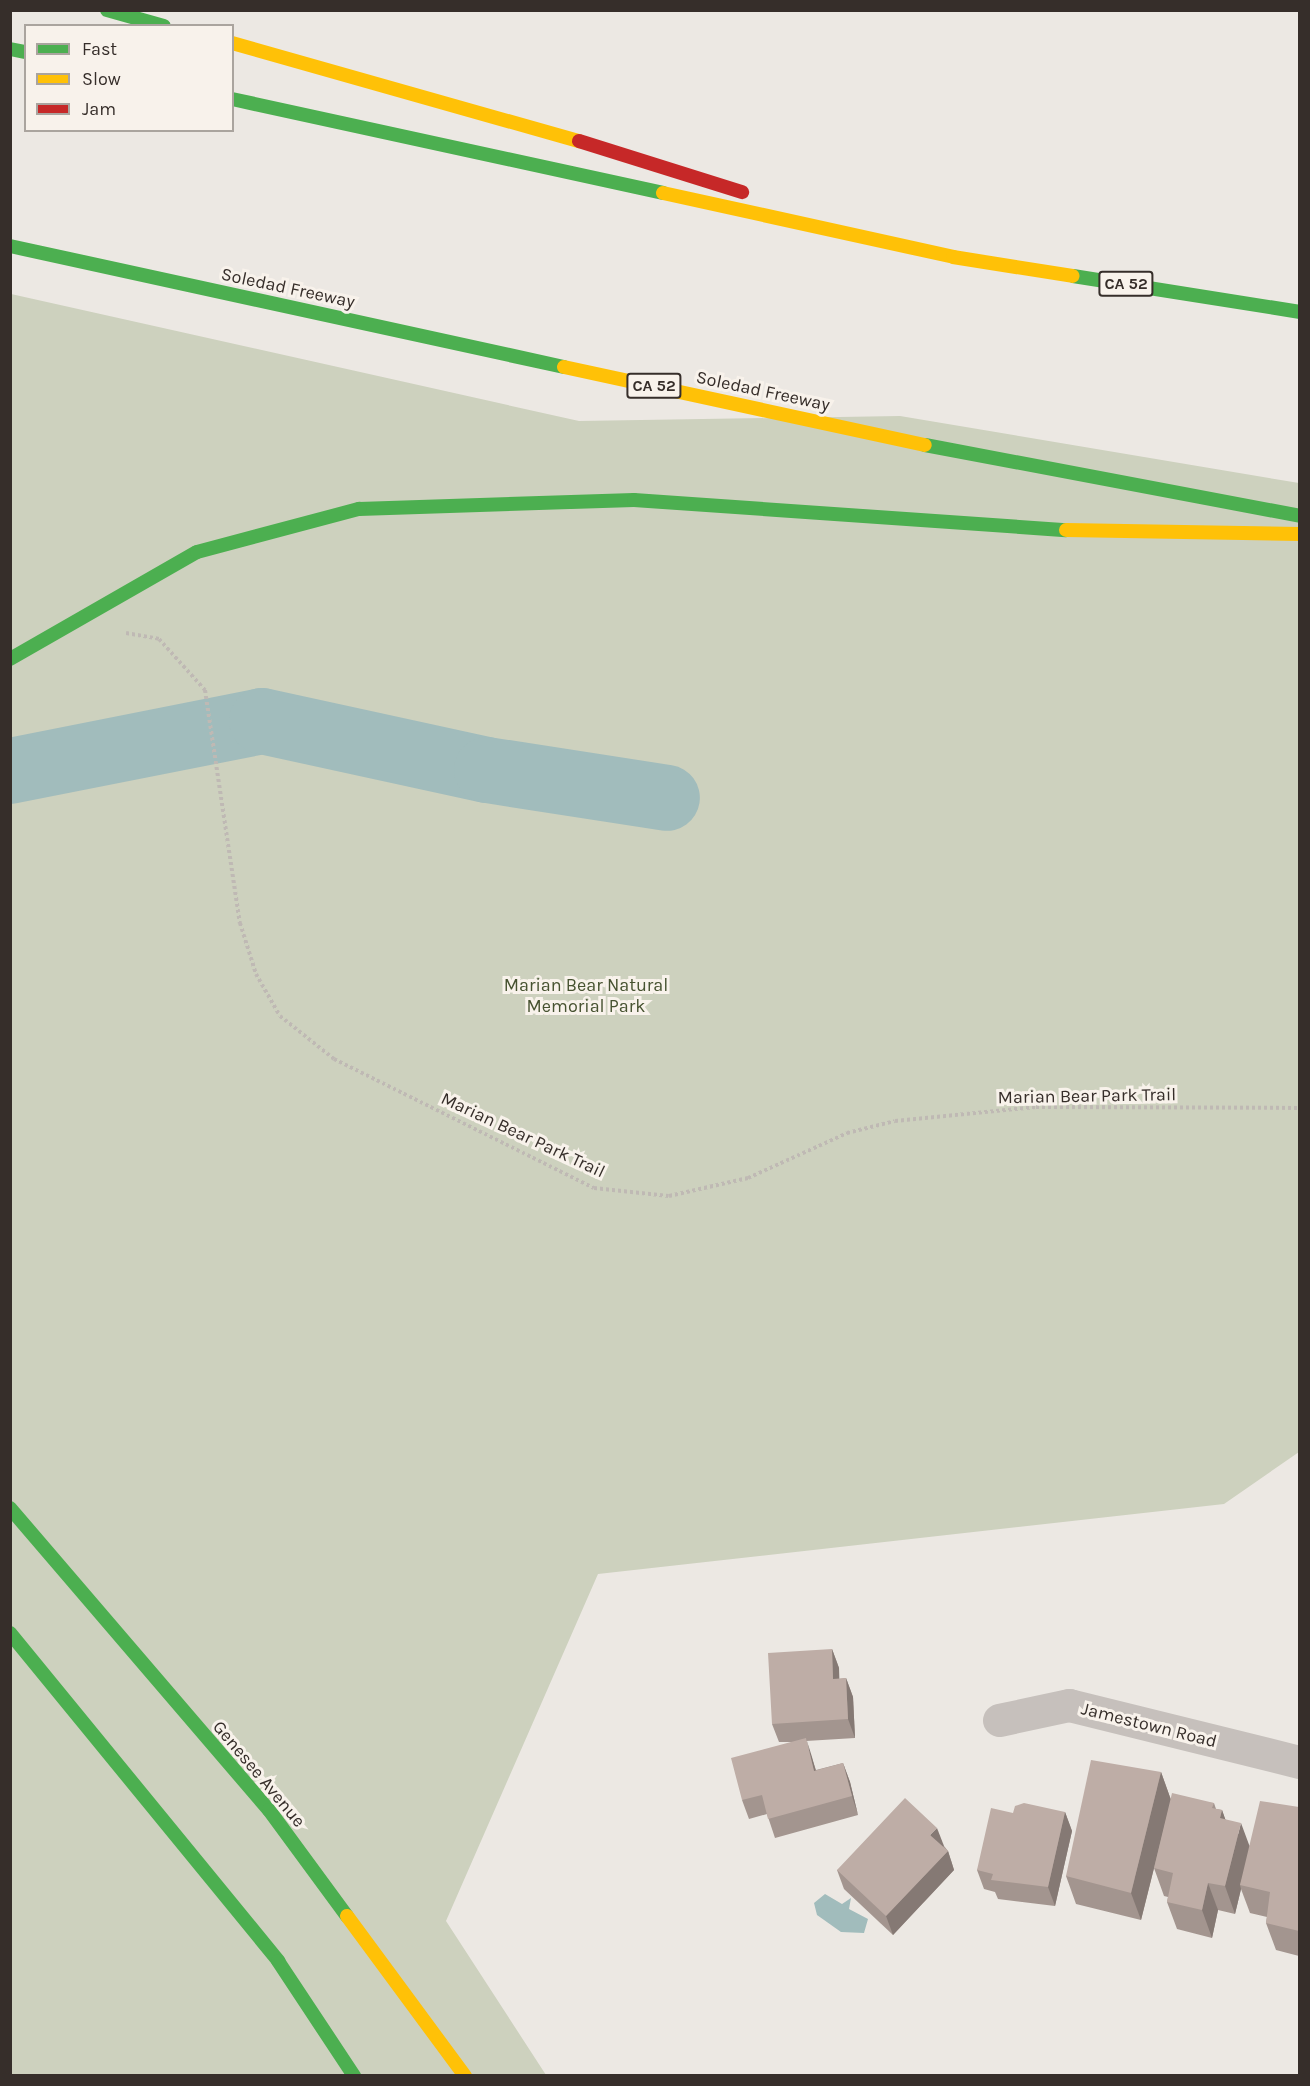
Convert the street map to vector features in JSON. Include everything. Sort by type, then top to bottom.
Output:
[{"type":"main road","points":[[107,10],[157,24]]},
{"type":"main road","points":[[234,44],[443,99],[953,257]]},
{"type":"main road","name":"CA 52","points":[[234,99],[953,257],[1299,312]]},
{"type":"main road","name":"Soledad Freeway","points":[[10,246],[989,459],[1299,516]]},
{"type":"main road","points":[[10,659],[197,552],[359,508],[634,500],[1082,531],[1299,534]]},
{"type":"main road","name":"Genesee Avenue","points":[[10,1508],[269,1810],[465,2076]]},
{"type":"main road","points":[[10,1633],[279,1961],[354,2076]]},
{"type":"street","name":"Jamestown Road","points":[[999,1720],[1069,1705],[1299,1762]]},
{"type":"path","name":"Marian Bear Park Trail","points":[[205,690],[240,923],[256,974],[280,1016],[334,1059],[594,1188],[669,1196],[703,1189],[748,1178],[847,1133],[895,1121],[1036,1107],[1299,1108]]},
{"type":"green space","name":"Marian Bear Natural Memorial Park","points":[[11,294],[579,421],[900,416],[1299,483],[1299,1452],[1224,1504],[598,1574],[446,1921],[546,2075],[11,2076]]},
{"type":"water","points":[[825,1894],[842,1904],[851,1898],[849,1909],[868,1919],[864,1933],[841,1932],[817,1915],[814,1903]]},
{"type":"building","points":[[832,1649],[833,1679],[846,1678],[848,1719],[772,1724],[768,1653]]},
{"type":"building","points":[[806,1738],[814,1771],[843,1763],[852,1796],[768,1819],[762,1795],[742,1800],[731,1758]]},
{"type":"building","points":[[1091,1760],[1161,1772],[1131,1893],[1066,1876]]},
{"type":"building","points":[[1172,1793],[1214,1803],[1212,1808],[1222,1810],[1220,1818],[1241,1823],[1225,1886],[1208,1883],[1202,1910],[1167,1902],[1173,1873],[1154,1868]]},
{"type":"building","points":[[905,1798],[937,1828],[930,1835],[948,1851],[886,1916],[837,1870]]},
{"type":"building","points":[[1260,1801],[1299,1807],[1299,1931],[1266,1923],[1270,1892],[1240,1885]]},
{"type":"building","points":[[1024,1803],[1065,1812],[1048,1887],[991,1880],[993,1874],[977,1870],[991,1808],[1013,1813],[1015,1806]]},
{"type":"waterway","points":[[10,771],[262,721],[487,770],[667,798]]},
{"type":"traffic: fast","points":[[107,10],[157,24]]},
{"type":"traffic: fast","points":[[10,49],[24,52]]},
{"type":"traffic: fast","points":[[234,99],[663,193]]},
{"type":"traffic: fast","points":[[10,246],[564,367]]},
{"type":"traffic: fast","points":[[1073,276],[1300,312]]},
{"type":"traffic: fast","points":[[925,445],[1300,516]]},
{"type":"traffic: fast","points":[[359,509],[634,500],[1066,530]]},
{"type":"traffic: fast","points":[[10,659],[197,552],[359,509]]},
{"type":"traffic: fast","points":[[10,1508],[269,1810],[347,1916]]},
{"type":"traffic: fast","points":[[10,1633],[278,1961],[354,2076]]},
{"type":"traffic: slow","points":[[234,44],[579,141]]},
{"type":"traffic: slow","points":[[663,193],[953,257],[1073,276]]},
{"type":"traffic: slow","points":[[564,367],[925,445]]},
{"type":"traffic: slow","points":[[1066,530],[1300,534]]},
{"type":"traffic: slow","points":[[347,1916],[465,2076]]},
{"type":"traffic: jam","points":[[579,141],[742,192]]}]
